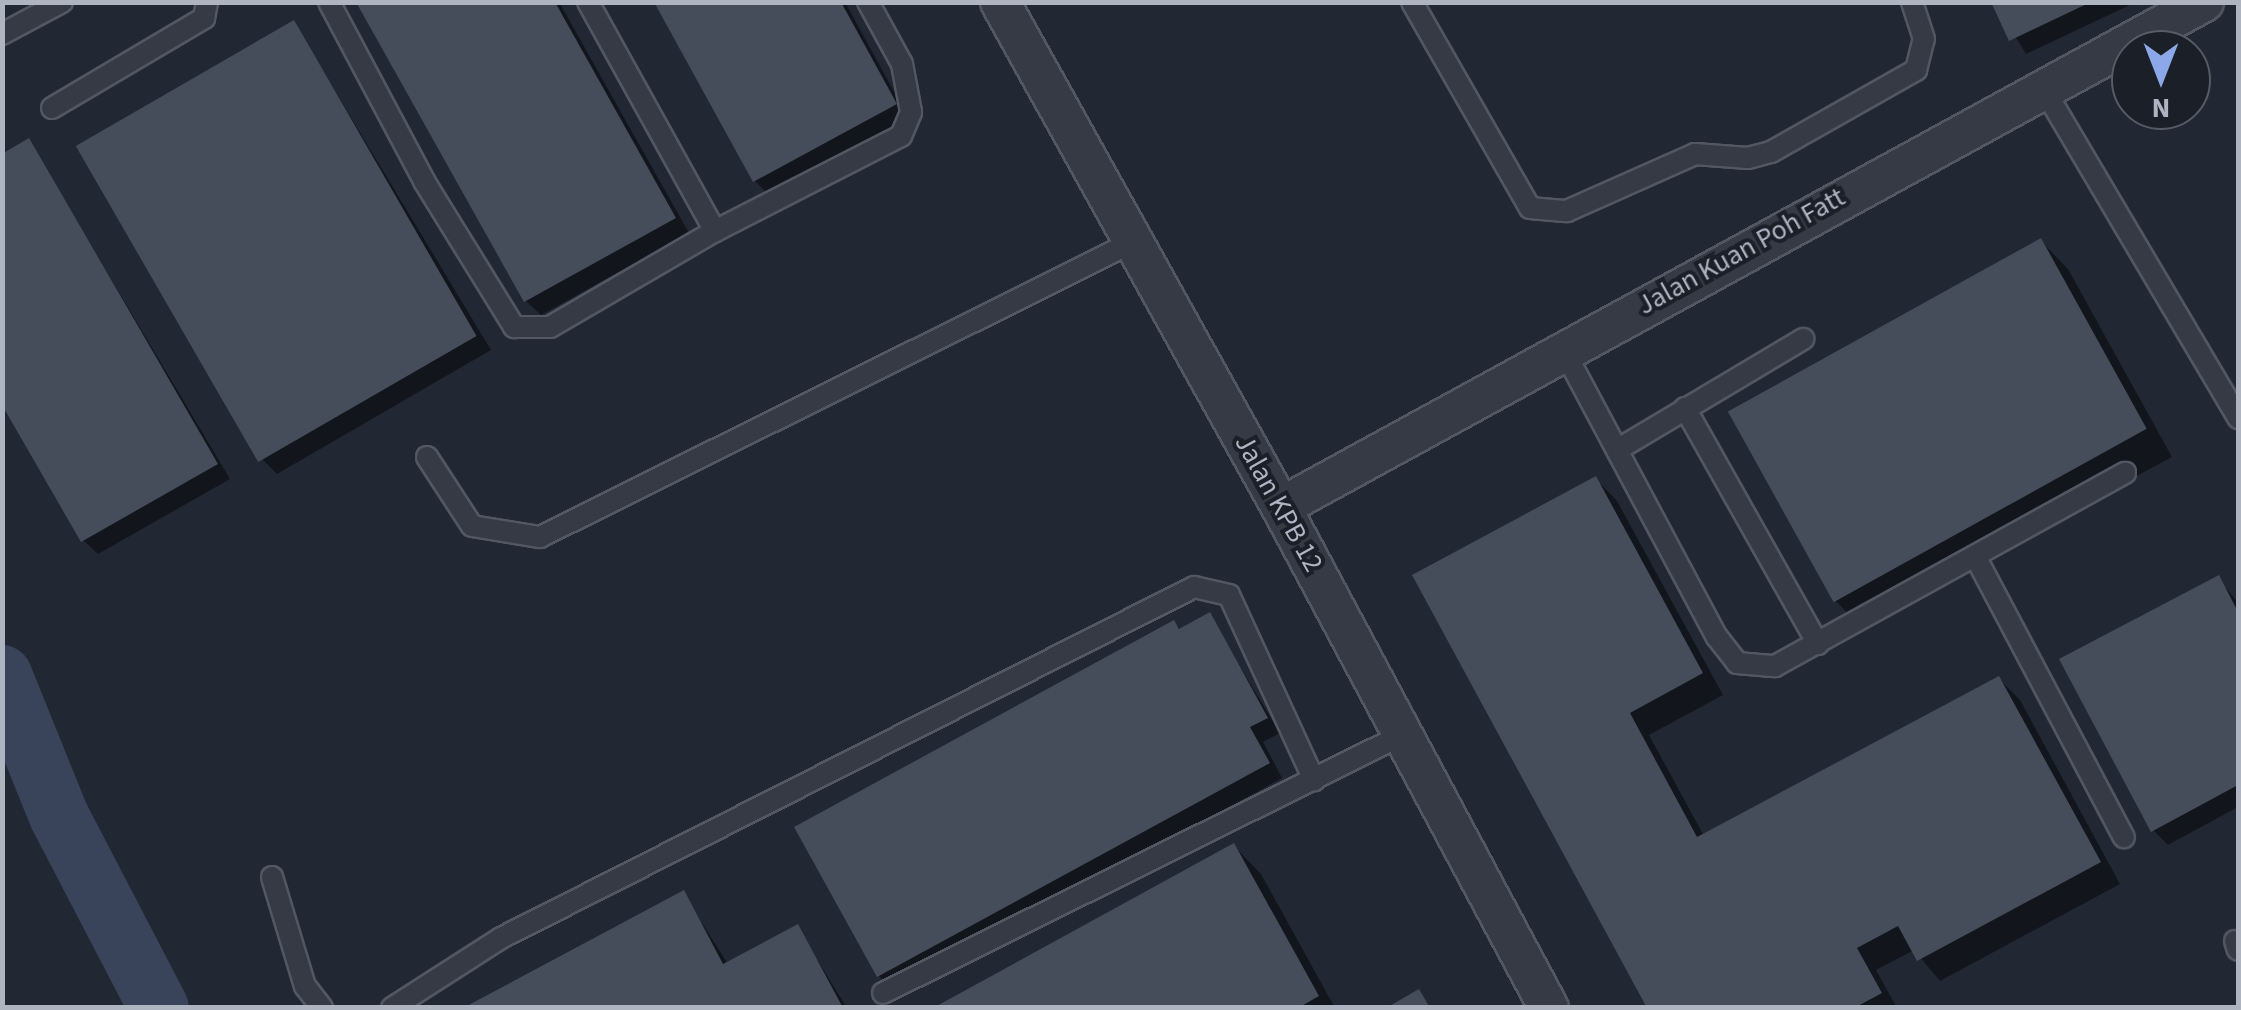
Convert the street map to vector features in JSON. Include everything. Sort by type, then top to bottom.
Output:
[{"type":"street","name":"Jalan KPB 12","points":[[1000,2],[1282,507],[1549,1008]]},
{"type":"street","name":"Jalan Kuan Poh Fatt","points":[[1282,507],[2042,86],[2204,2]]},
{"type":"lane","points":[[2,34],[62,2]]},
{"type":"lane","points":[[52,108],[204,18],[207,2]]},
{"type":"lane","points":[[329,2],[424,181],[514,328],[550,328],[714,232],[901,136],[911,112],[902,64],[868,2]]},
{"type":"lane","points":[[588,2],[714,232]]},
{"type":"lane","points":[[1412,2],[1530,208],[1567,211],[1695,154],[1770,152],[1916,70],[1924,39],[1912,2]]},
{"type":"lane","points":[[2042,86],[2238,418]]},
{"type":"lane","points":[[427,458],[472,526],[540,537],[1134,242]]},
{"type":"lane","points":[[1618,450],[1803,338]]},
{"type":"lane","points":[[1563,349],[1717,637],[1738,663],[1775,666],[2125,473]]},
{"type":"lane","points":[[1685,408],[1818,644]]},
{"type":"lane","points":[[1976,558],[2124,837]]},
{"type":"lane","points":[[392,1008],[502,938],[1194,587],[1229,595],[1314,780]]},
{"type":"lane","points":[[883,994],[1404,734]]},
{"type":"lane","points":[[272,877],[305,986],[322,1008]]},
{"type":"building","points":[[356,2],[555,2],[676,218],[524,302]]},
{"type":"building","points":[[654,2],[841,2],[897,104],[753,182]]},
{"type":"building","points":[[1991,2],[2091,2],[2009,41]]},
{"type":"building","points":[[294,20],[476,336],[258,462],[76,146]]},
{"type":"building","points":[[29,138],[218,464],[81,542],[2,405],[2,154]]},
{"type":"building","points":[[2041,238],[2147,429],[1834,602],[1728,412]]},
{"type":"building","points":[[1596,476],[1703,673],[1630,713],[1697,837],[1999,676],[2101,862],[1917,961],[1898,926],[1857,948],[1882,993],[1854,1008],[1647,1008],[1412,575]]},
{"type":"building","points":[[2219,575],[2238,612],[2238,785],[2151,832],[2059,659]]},
{"type":"building","points":[[1210,612],[1268,718],[1250,727],[1270,763],[877,977],[794,827],[1174,620],[1179,629]]},
{"type":"building","points":[[1234,843],[1319,996],[1298,1008],[933,1008]]},
{"type":"building","points":[[684,890],[723,964],[798,924],[843,1008],[463,1008]]},
{"type":"building","points":[[1419,989],[1430,1008],[1386,1008]]},
{"type":"waterway","points":[[2,675],[59,816],[159,1008]]}]
